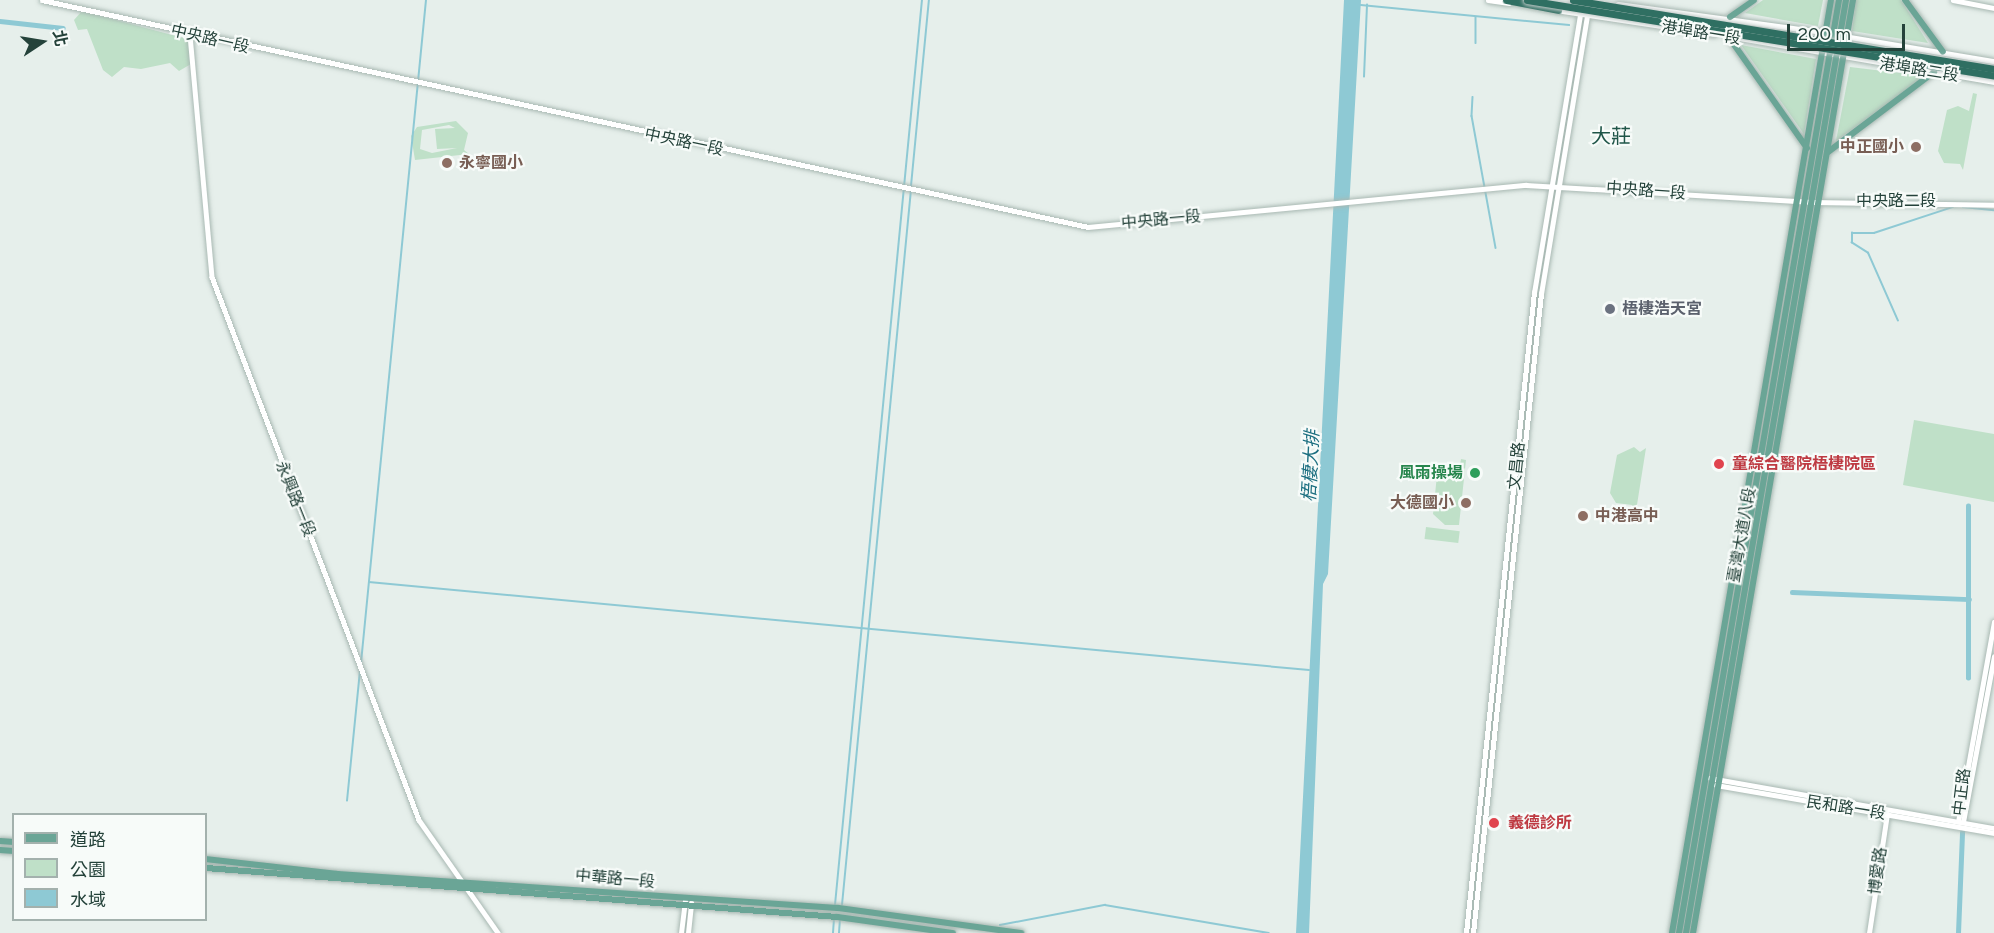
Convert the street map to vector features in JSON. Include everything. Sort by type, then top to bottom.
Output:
[{"type":"highway","points":[[1506,0],[1558,10]]},
{"type":"highway","points":[[1527,0],[1993,80]]},
{"type":"highway","points":[[1573,0],[1994,68]]},
{"type":"main road","points":[[1730,17],[1754,0]]},
{"type":"main road","points":[[1831,0],[1837,34]]},
{"type":"main road","points":[[1837,34],[1839,0]]},
{"type":"main road","points":[[1837,34],[1846,0]]},
{"type":"main road","points":[[1837,34],[1853,0]]},
{"type":"main road","points":[[1905,0],[1943,52]]},
{"type":"main road","name":"臺灣大道八段","points":[[1686,933],[1709,781],[1837,34]]},
{"type":"main road","name":"臺灣大道八段","points":[[1679,933],[1709,781],[1808,201],[1810,149],[1837,34]]},
{"type":"main road","points":[[1728,36],[1810,149]]},
{"type":"main road","name":"臺灣大道八段","points":[[1808,201],[1828,152],[1833,56]]},
{"type":"main road","points":[[1828,152],[1934,72]]},
{"type":"main road","name":"臺灣大道八段","points":[[1672,933],[1709,781]]},
{"type":"main road","name":"臺灣大道八段","points":[[1693,933],[1709,781]]},
{"type":"main road","name":"中華路一段","points":[[207,860],[688,899],[848,909],[1021,933]]},
{"type":"main road","name":"中華路一段","points":[[207,868],[687,908],[837,917],[953,933]]},
{"type":"street","name":"中央路一段","points":[[42,0],[190,35],[1088,227],[1550,184],[1808,201]]},
{"type":"street","name":"港埠路一段","points":[[1488,0],[1728,36],[1833,56]]},
{"type":"street","name":"港埠路一段","points":[[1534,0],[1558,10]]},
{"type":"street","name":"港埠路一段","points":[[1587,0],[1730,17],[1837,34]]},
{"type":"street","name":"文昌路","points":[[1466,933],[1550,184],[1581,14],[1587,0]]},
{"type":"street","name":"文昌路","points":[[1473,933],[1557,185],[1587,15],[1587,0]]},
{"type":"street","points":[[1953,0],[1994,8]]},
{"type":"street","name":"港埠路二段","points":[[1837,34],[1994,61]]},
{"type":"street","name":"永興路一段","points":[[190,35],[212,277],[419,820],[498,933]]},
{"type":"street","name":"港埠路二段","points":[[1833,56],[1993,80]]},
{"type":"street","points":[[1993,80],[1994,68]]},
{"type":"street","name":"中央路二段","points":[[1808,201],[1994,205]]},
{"type":"street","name":"中正路","points":[[1961,827],[1957,821],[1994,622]]},
{"type":"street","name":"中正路","points":[[1961,827],[1994,657]]},
{"type":"street","name":"民和路一段","points":[[1709,781],[1888,808],[1994,828]]},
{"type":"street","name":"民和路一段","points":[[1709,781],[1994,833]]},
{"type":"street","name":"博愛路","points":[[1869,933],[1888,808]]},
{"type":"street","points":[[681,933],[688,899]]},
{"type":"street","points":[[687,908],[688,933]]},
{"type":"green space","points":[[1763,0],[1823,0],[1818,26],[1745,13]]},
{"type":"green space","points":[[1856,0],[1901,0],[1928,43],[1852,31]]},
{"type":"green space","points":[[82,11],[191,40],[191,64],[179,71],[170,63],[141,69],[124,67],[112,77],[103,70],[87,29],[78,30],[74,20]]},
{"type":"green space","points":[[1741,45],[1816,59],[1804,134]]},
{"type":"green space","points":[[1850,67],[1925,76],[1836,141]]},
{"type":"green space","points":[[1973,93],[1977,94],[1963,170],[1960,164],[1944,163],[1938,151],[1947,110],[1958,106],[1969,111]]},
{"type":"green space","points":[[456,121],[468,133],[464,150],[469,154],[415,160],[411,136],[417,127]],"holes":[[[449,125],[455,128],[435,129],[437,149],[457,148],[432,153],[420,149],[422,130]]]},
{"type":"green space","points":[[1914,420],[1994,434],[1994,502],[1903,485]]},
{"type":"green space","points":[[1634,447],[1640,452],[1646,448],[1636,511],[1632,505],[1616,503],[1610,493],[1617,455]]},
{"type":"green space","points":[[1461,459],[1466,460],[1459,525],[1445,525],[1433,514],[1437,475],[1447,467],[1459,471]]},
{"type":"green space","points":[[1426,527],[1460,531],[1458,543],[1425,539]]},
{"type":"water","points":[[1344,0],[1361,0],[1328,574],[1323,584],[1309,933],[1296,933]]},
{"type":"waterway","points":[[361,663],[426,0]]},
{"type":"waterway","points":[[835,905],[922,0]]},
{"type":"waterway","points":[[911,186],[929,0]]},
{"type":"waterway","points":[[1361,5],[1569,25]]},
{"type":"waterway","points":[[1364,77],[1367,5]]},
{"type":"waterway","points":[[1476,17],[1476,43]]},
{"type":"waterway","points":[[0,21],[63,28]]},
{"type":"waterway","points":[[1473,97],[1472,116],[1496,248]]},
{"type":"waterway","points":[[842,905],[911,190]]},
{"type":"waterway","points":[[1898,321],[1868,253],[1852,243],[1852,233],[1874,233],[1953,207]]},
{"type":"waterway","points":[[1963,207],[1994,210]]},
{"type":"waterway","points":[[1968,506],[1968,678]]},
{"type":"waterway","points":[[369,582],[1309,670]]},
{"type":"waterway","points":[[1792,592],[1969,599]]},
{"type":"waterway","points":[[347,801],[360,671]]},
{"type":"waterway","points":[[1958,933],[1962,832]]},
{"type":"waterway","points":[[1000,925],[1105,905],[1269,933]]},
{"type":"waterway","points":[[833,933],[834,919]]},
{"type":"waterway","points":[[839,933],[840,919]]},
{"type":"place","name":"中正國小","points":[[1916,147]]},
{"type":"place","name":"永寧國小","points":[[447,163]]},
{"type":"place","name":"梧棲浩天宮","points":[[1610,309]]},
{"type":"place","name":"童綜合醫院梧棲院區","points":[[1719,464]]},
{"type":"place","name":"風雨操場","points":[[1475,473]]},
{"type":"place","name":"大德國小","points":[[1466,503]]},
{"type":"place","name":"中港高中","points":[[1583,516]]},
{"type":"place","name":"義德診所","points":[[1494,823]]},
{"type":"district","name":"大莊","points":[[1611,136]]},
{"type":"water label","name":"梧棲大排","points":[[1311,466]]}]
